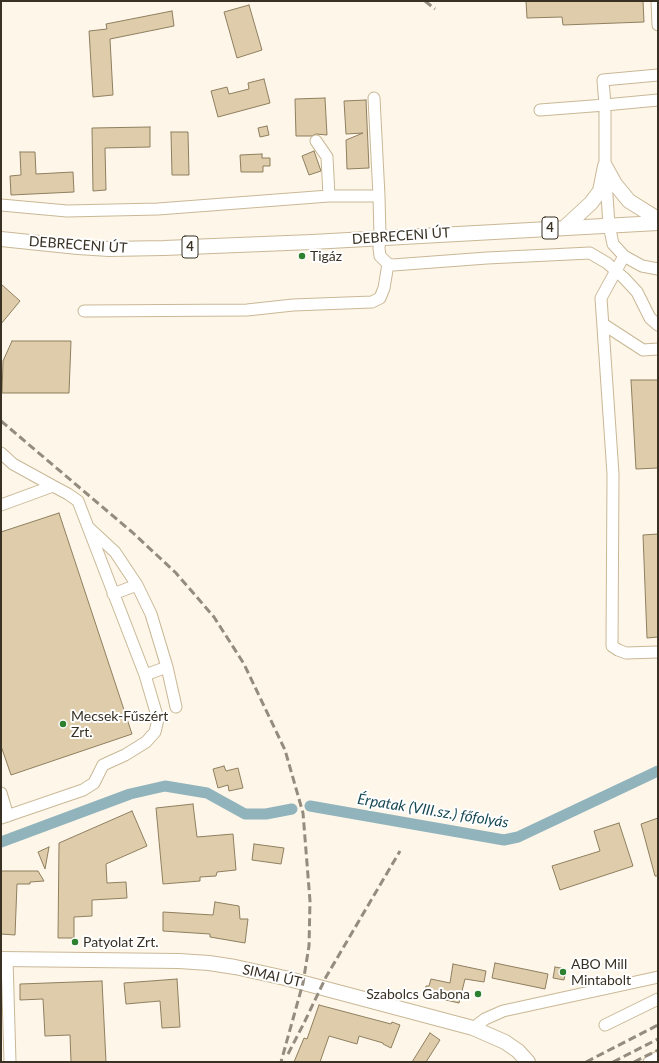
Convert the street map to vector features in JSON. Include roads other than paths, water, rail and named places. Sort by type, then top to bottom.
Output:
[{"type":"main road","points":[[605,166],[615,184],[628,201],[658,219]]},
{"type":"main road","points":[[564,228],[591,203],[600,191],[605,166]]},
{"type":"main road","name":"DEBRECENI ÚT","points":[[1,239],[78,247],[117,249],[229,246],[658,223]]},
{"type":"main road","name":"SIMAI ÚT","points":[[4,959],[121,960],[209,963],[285,978],[473,1028],[504,1042],[518,1051],[528,1062]]},
{"type":"street","points":[[657,1],[658,25]]},
{"type":"street","points":[[658,75],[603,80],[605,105],[605,166],[609,225],[613,244],[624,256],[642,266],[658,269]]},
{"type":"street","points":[[374,98],[379,196],[379,248],[380,256],[388,264],[590,253],[607,263],[624,278],[637,292],[650,318],[658,325]]},
{"type":"street","points":[[540,110],[658,100]]},
{"type":"street","points":[[316,141],[327,157],[329,196]]},
{"type":"street","points":[[1,205],[67,210],[158,209],[329,196],[379,196]]},
{"type":"street","points":[[624,256],[601,298],[613,474],[612,646],[626,653],[658,652]]},
{"type":"street","points":[[84,310],[247,310],[293,305],[372,302],[380,298],[384,288],[388,264]]},
{"type":"street","points":[[603,324],[643,350],[658,349]]},
{"type":"street","points":[[1,453],[13,464],[78,501],[145,675],[158,719],[155,732],[146,742],[125,755],[103,765],[94,782],[83,790],[5,817],[1,793]]},
{"type":"street","points":[[1,463],[13,464]]},
{"type":"street","points":[[1,505],[53,486]]},
{"type":"street","points":[[86,525],[116,552],[137,585],[151,614],[167,667],[176,707]]},
{"type":"street","points":[[113,594],[137,585]]},
{"type":"street","points":[[145,675],[167,667]]},
{"type":"street","points":[[4,959],[10,1062]]},
{"type":"street","points":[[473,1028],[485,1019],[503,1011],[658,978]]},
{"type":"street","points":[[605,1025],[658,999]]},
{"type":"street","points":[[649,1062],[658,1057]]},
{"type":"waterway","name":"Érpatak (VIII.sz.) főfolyás","points":[[310,806],[504,840],[518,837],[658,771]]},
{"type":"waterway","name":"Érpatak (VIII.sz.) főfolyás","points":[[1,842],[130,794],[165,786],[207,793],[245,814],[266,814],[292,809]]},
{"type":"railway","points":[[425,1],[435,9]]},
{"type":"railway","points":[[1,421],[132,532],[176,573],[214,617],[244,664],[285,750],[303,813],[310,901],[309,946],[303,983],[281,1062]]},
{"type":"railway","points":[[288,1054],[326,977],[400,851]]},
{"type":"railway","points":[[586,1062],[658,1025]]},
{"type":"railway","points":[[613,1062],[658,1039]]},
{"type":"railway","points":[[634,1062],[658,1050]]},
{"type":"place","name":"Tigáz","points":[[302,256]]},
{"type":"place","name":"Mecsek-Fűszért Zrt.","points":[[63,724]]},
{"type":"place","name":"Patyolat Zrt.","points":[[75,942]]},
{"type":"place","name":"ABO Mill Mintabolt","points":[[563,972]]},
{"type":"place","name":"Szabolcs Gabona","points":[[478,994]]}]
